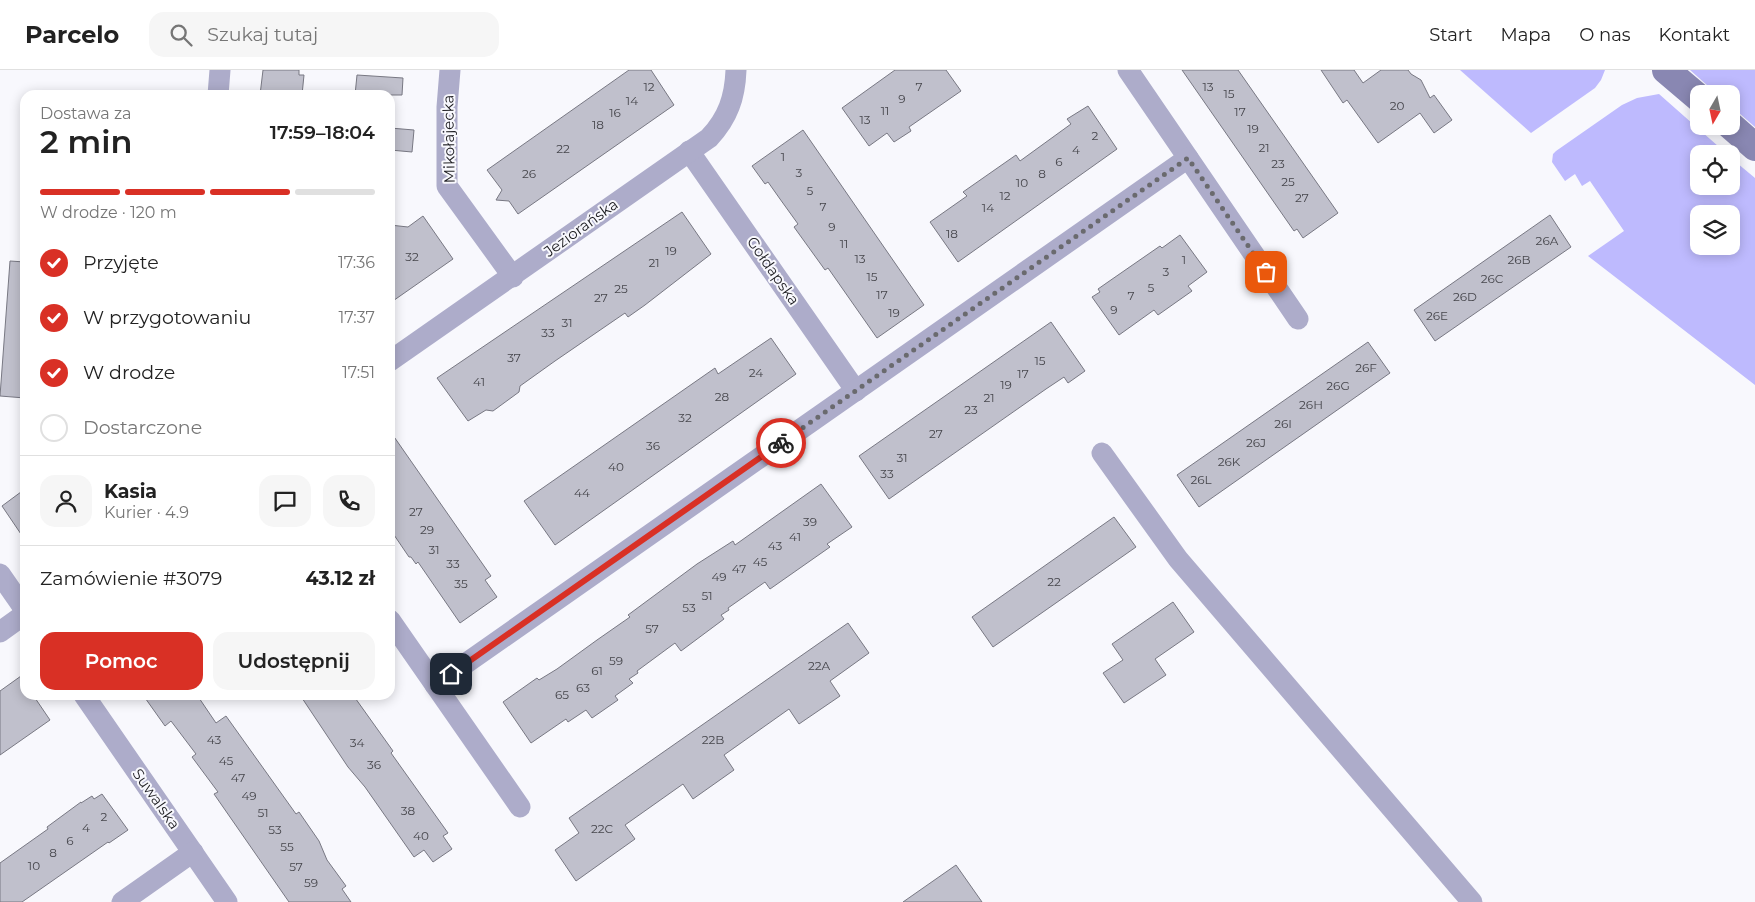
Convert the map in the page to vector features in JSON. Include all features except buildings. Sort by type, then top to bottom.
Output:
[{"type":"street","points":[[218,90],[220,70]]},
{"type":"street","name":"Mikołajecka","points":[[450,70],[447,107],[447,186],[513,277]]},
{"type":"street","name":"Jeziorańska","points":[[395,358],[513,277],[709,138],[727,113],[735,91],[736,70]]},
{"type":"street","points":[[1128,70],[1298,319]]},
{"type":"street","points":[[1666,70],[1690,90]]},
{"type":"street","points":[[1740,134],[1755,147]]},
{"type":"street","name":"Gołdapska","points":[[690,151],[856,390]]},
{"type":"street","points":[[435,685],[1188,158]]},
{"type":"street","points":[[1102,453],[1178,559],[1472,902]]},
{"type":"street","points":[[0,574],[20,603]]},
{"type":"street","points":[[0,632],[20,618]]},
{"type":"street","points":[[395,627],[520,807]]},
{"type":"street","name":"Suwalska","points":[[87,700],[227,902]]},
{"type":"street","points":[[122,902],[193,852]]},
{"type":"shaded area","points":[[1460,70],[1605,70],[1595,88],[1531,133]]},
{"type":"shaded area","points":[[1690,70],[1755,70],[1755,127],[1740,114],[1740,85],[1707,85]]},
{"type":"shaded area","points":[[1659,94],[1690,121],[1690,135],[1705,135],[1717,145],[1690,145],[1690,195],[1740,195],[1740,166],[1755,178],[1755,385],[1588,256],[1624,231],[1590,181],[1582,186],[1575,174],[1565,181],[1552,162],[1553,154],[1622,105],[1637,98]]},
{"type":"way so far","points":[[781,443],[1188,158],[1266,272]]},
{"type":"route","points":[[451,674],[781,443]]}]
